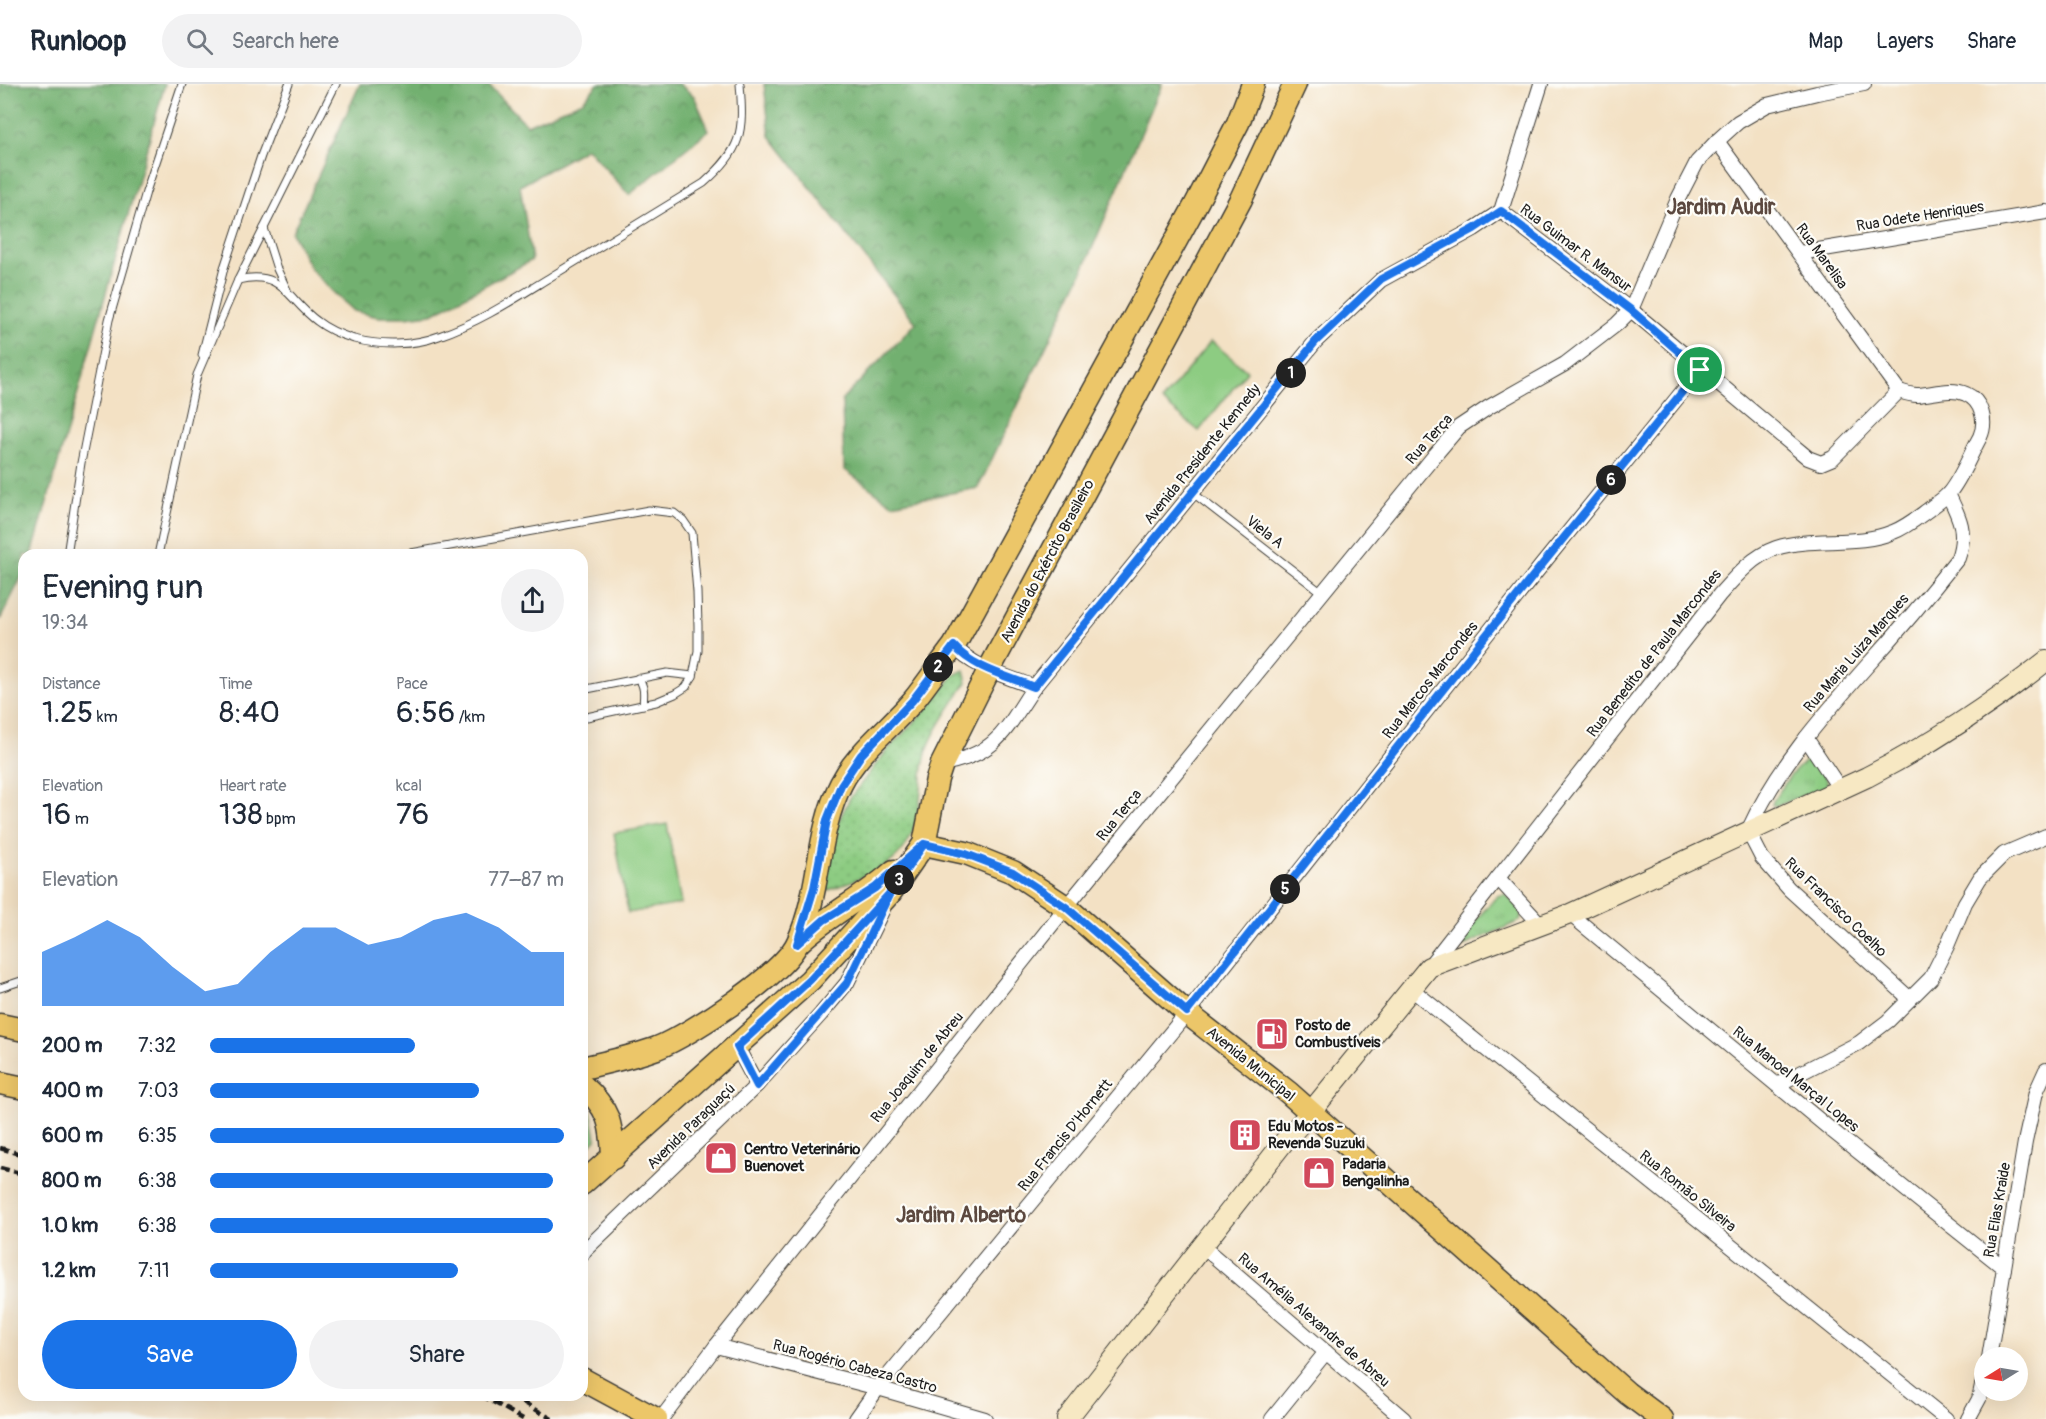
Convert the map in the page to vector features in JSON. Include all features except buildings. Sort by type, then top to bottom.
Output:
[{"type":"main road","points":[[797,944],[811,898],[827,820],[841,785],[861,755],[912,701],[954,646],[1196,204],[1238,123],[1253,84]]},
{"type":"main road","name":"Avenida do Exército Brasileiro","points":[[588,1179],[810,980],[890,893],[924,844],[937,778],[942,764],[990,668],[1241,200],[1295,84]]},
{"type":"main road","points":[[1067,1419],[1283,1143],[1429,967],[1570,914],[1910,755],[1993,703],[2046,661]]},
{"type":"main road","points":[[588,1067],[630,1057],[681,1036],[757,985],[824,920],[875,888],[924,844]]},
{"type":"main road","name":"Avenida Municipal","points":[[924,844],[966,854],[1013,872],[1066,907],[1187,1012],[1289,1093],[1627,1393],[1662,1419]]},
{"type":"main road","points":[[0,1025],[18,1029]]},
{"type":"main road","points":[[0,1083],[18,1087]]},
{"type":"main road","points":[[588,1091],[603,1105],[609,1117],[613,1134],[613,1158]]},
{"type":"main road","points":[[588,1381],[656,1419]]},
{"type":"street","points":[[1501,211],[1541,84]]},
{"type":"street","name":"Rua Terça","points":[[1066,907],[1459,427],[1489,407],[1565,364],[1609,331],[1631,310],[1688,181],[1698,162],[1717,141],[1738,122],[1767,105],[1864,84]]},
{"type":"street","name":"Rua Marelisa","points":[[1717,141],[1899,391]]},
{"type":"street","name":"Rua Guimar R. Mansur","points":[[1501,211],[1631,310],[1808,458],[1821,463],[1833,458],[1899,391]]},
{"type":"street","name":"Avenida Presidente Kennedy","points":[[942,764],[964,760],[983,751],[999,739],[1034,687],[1316,341],[1381,279],[1474,229],[1501,211]]},
{"type":"street","name":"Rua Odete Henriques","points":[[1800,253],[2046,212]]},
{"type":"street","name":"Rua Marcos Marcondes","points":[[1187,1012],[1700,370]]},
{"type":"street","name":"Rua Benedito de Paula Marcondes","points":[[1429,967],[1737,574],[1758,557],[1775,548],[1893,532],[1913,521],[1948,494],[1983,430],[1983,417],[1979,406],[1973,398],[1964,393],[1950,391],[1913,395],[1899,391]]},
{"type":"street","name":"Rua Maria Luiza Marques","points":[[1748,831],[1778,775],[1806,738],[1958,558],[1964,542],[1960,519],[1948,494]]},
{"type":"street","points":[[954,646],[969,660],[1034,687]]},
{"type":"street","points":[[1806,738],[1840,789]]},
{"type":"street","name":"Rua Francisco Coelho","points":[[1748,831],[1762,858],[1789,889],[1910,999]]},
{"type":"street","points":[[1777,1085],[1859,1043],[1888,1021],[1930,978],[1947,946],[1965,903],[1980,878],[2004,854],[2046,836]]},
{"type":"street","points":[[1498,878],[1541,925]]},
{"type":"street","name":"Avenida Paraguaçú","points":[[588,1246],[757,1086],[847,983],[890,893]]},
{"type":"street","name":"Rua Joaquim de Abreu","points":[[661,1419],[716,1346],[1066,907]]},
{"type":"street","name":"Rua Manoel Marçal Lopes","points":[[1570,914],[2004,1268]]},
{"type":"street","name":"Rua Romão Silveira","points":[[1410,988],[1946,1419]]},
{"type":"street","name":"Rua Francis D'Hornett","points":[[856,1419],[878,1388],[1187,1012]]},
{"type":"street","points":[[737,1047],[757,1086]]},
{"type":"street","name":"Rua Elias Kraide","points":[[1991,1347],[2027,1132],[2036,1092],[2046,1070]]},
{"type":"street","name":"Rua Amélia Alexandre de Abreu","points":[[1202,1246],[1404,1419]]},
{"type":"street","name":"Rua Rogério Cabeza Castro","points":[[716,1346],[878,1388],[985,1419]]},
{"type":"street","points":[[1272,1419],[1326,1352]]},
{"type":"street","points":[[1968,1419],[1978,1401]]},
{"type":"lane","points":[[68,549],[81,463],[109,320],[146,192],[182,84]]},
{"type":"lane","points":[[159,549],[197,375],[224,268],[261,156],[289,84]]},
{"type":"lane","points":[[197,375],[238,280],[336,84]]},
{"type":"lane","points":[[238,280],[258,276],[266,278],[288,292],[316,321],[334,332],[353,339],[414,343],[439,337],[487,315],[704,183],[732,155],[741,127],[740,84]]},
{"type":"lane","points":[[264,228],[277,269],[288,292]]},
{"type":"lane","name":"Viela A","points":[[1192,493],[1322,593]]},
{"type":"lane","points":[[433,549],[649,510],[674,513],[683,520],[692,533],[697,592],[698,642],[693,676],[686,687],[675,694],[643,705],[588,717]]},
{"type":"lane","points":[[588,689],[667,673],[693,676]]},
{"type":"lane","points":[[638,678],[642,682],[643,705]]},
{"type":"lane","points":[[0,988],[18,982]]},
{"type":"green space","points":[[0,84],[165,84],[34,549],[18,549],[18,584],[0,620]]},
{"type":"green space","points":[[360,84],[488,84],[527,125],[583,101],[598,84],[679,84],[694,96],[709,130],[629,195],[587,148],[520,186],[532,260],[432,314],[378,317],[354,311],[333,292],[311,269],[292,233]]},
{"type":"green space","points":[[764,84],[1162,84],[1083,270],[978,488],[892,504],[844,469],[842,400],[916,323],[770,136]]},
{"type":"green space","points":[[1211,341],[1247,371],[1199,431],[1162,401]]},
{"type":"green space","points":[[964,670],[967,682],[942,721],[927,751],[916,821],[902,851],[891,862],[878,869],[827,891],[826,881],[836,826],[850,798],[888,749],[924,712],[954,675]]},
{"type":"green space","points":[[1806,760],[1819,765],[1828,783],[1825,787],[1777,806],[1772,805],[1790,776]]},
{"type":"green space","points":[[667,824],[681,904],[628,913],[614,833]]},
{"type":"green space","points":[[1505,894],[1522,910],[1520,921],[1455,948],[1458,940],[1497,896]]},
{"type":"green space","points":[[588,1111],[591,1112],[596,1139],[588,1148]]},
{"type":"railway","points":[[0,1148],[18,1153]]},
{"type":"railway","points":[[0,1168],[18,1172]]},
{"type":"railway","points":[[492,1401],[523,1419]]},
{"type":"railway","points":[[521,1401],[552,1419]]},
{"type":"place","name":"Posto de Combustíveis","points":[[1272,1034]]},
{"type":"place","name":"Edu Motos - Revenda Suzuki","points":[[1245,1135]]},
{"type":"place","name":"Centro Veterinário Buenovet","points":[[721,1158]]},
{"type":"place","name":"Padaria Bengalinha","points":[[1319,1173]]},
{"type":"district","name":"Jardim Audir","points":[[1721,207]]},
{"type":"district","name":"Jardim Alberto","points":[[961,1215]]},
{"type":"route","points":[[1700,370],[1541,566],[1187,1012],[1066,907],[1013,872],[966,854],[924,844],[890,893],[847,983],[757,1086],[737,1047],[810,980],[890,893],[924,844],[875,888],[824,920],[797,944],[814,888],[827,820],[850,769],[912,701],[954,646],[974,663],[1034,687],[1316,341],[1381,279],[1443,247],[1501,211],[1631,310],[1700,370]]}]
